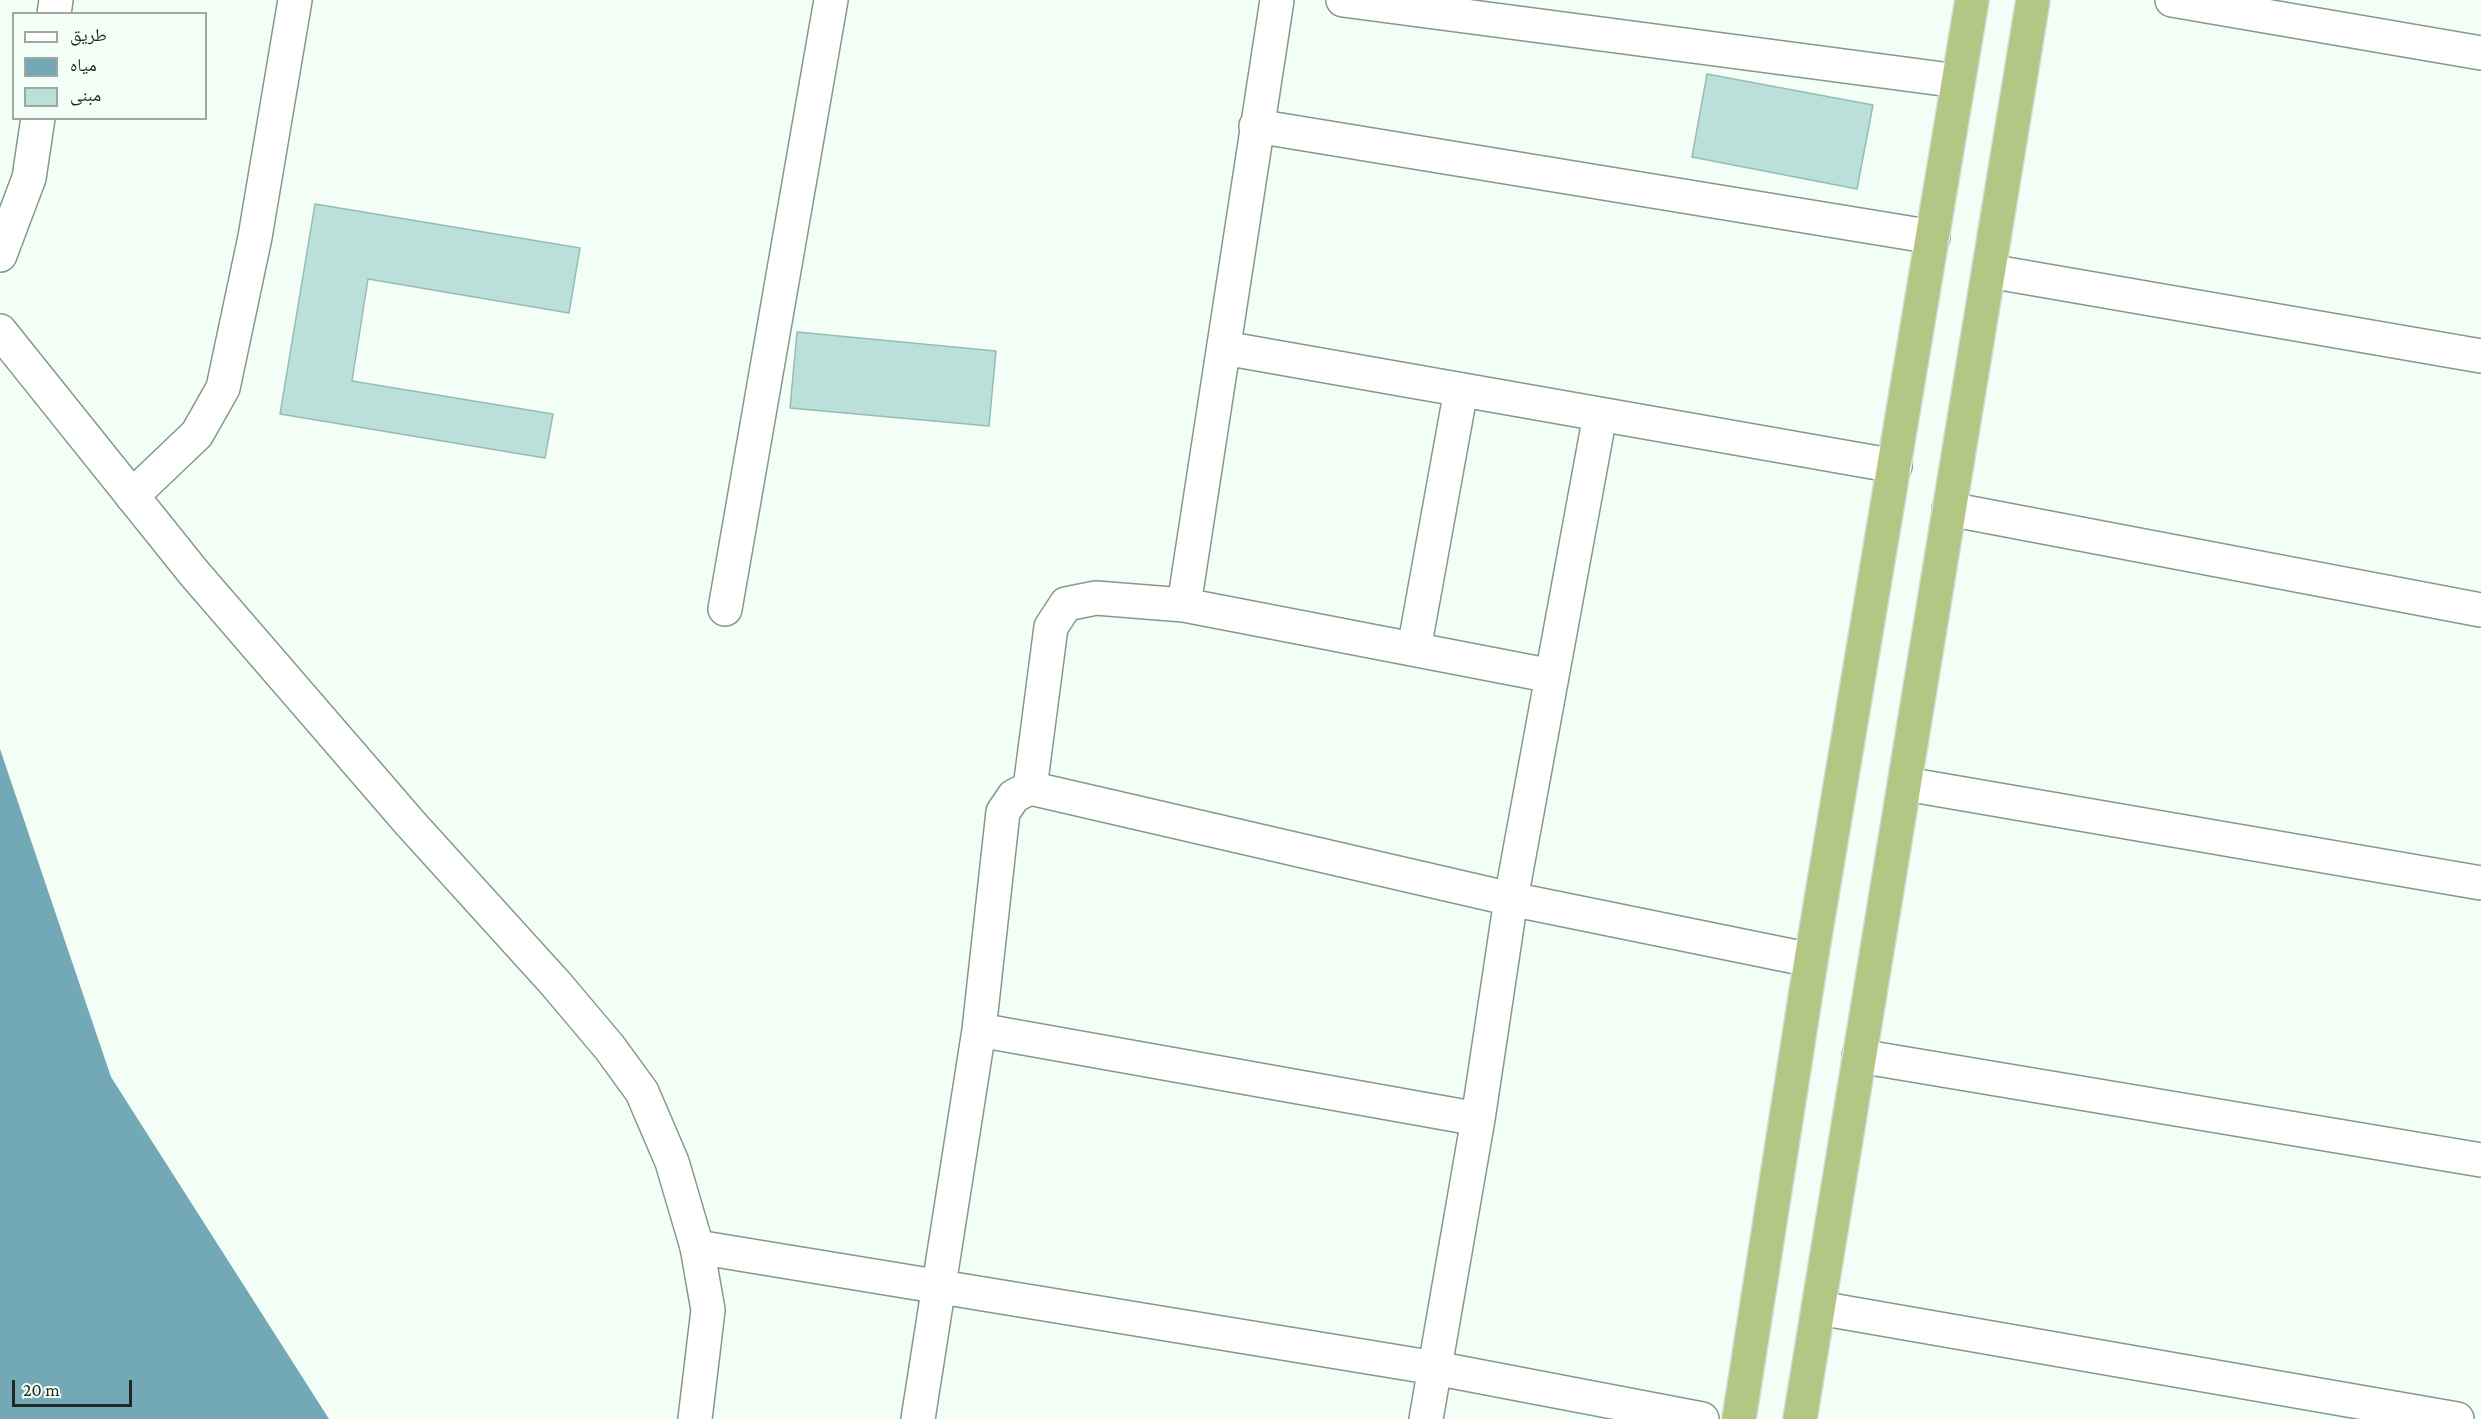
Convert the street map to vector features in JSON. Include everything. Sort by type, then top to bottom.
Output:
[{"type":"highway","points":[[1739,1419],[1811,960],[1972,0]]},
{"type":"highway","points":[[1800,1419],[2033,0]]},
{"type":"street","points":[[132,496],[197,435],[223,388],[255,237],[293,0]]},
{"type":"street","points":[[725,609],[831,0]]},
{"type":"street","points":[[1184,605],[1277,0]]},
{"type":"street","points":[[1343,0],[1958,81]]},
{"type":"street","points":[[2172,0],[2481,53]]},
{"type":"street","points":[[0,255],[29,178],[38,120]]},
{"type":"street","points":[[1256,126],[1933,237]]},
{"type":"street","points":[[1989,271],[2481,356]]},
{"type":"street","points":[[0,331],[194,573],[402,814],[610,1048],[642,1092],[672,1162],[697,1247],[708,1310],[695,1419]]},
{"type":"street","points":[[1224,348],[1895,466]]},
{"type":"street","points":[[1414,649],[1461,390]]},
{"type":"street","points":[[1426,1419],[1478,1119],[1511,899],[1600,415]]},
{"type":"street","points":[[1949,509],[2481,610]]},
{"type":"street","points":[[1029,788],[1051,627],[1066,604],[1096,598],[1184,605],[1552,676]]},
{"type":"street","points":[[1906,784],[2481,883]]},
{"type":"street","points":[[918,1419],[979,1030],[1003,812],[1014,796],[1029,788],[1511,899],[1811,960]]},
{"type":"street","points":[[979,1030],[1478,1119]]},
{"type":"street","points":[[1859,1056],[2481,1160]]},
{"type":"street","points":[[697,1247],[1435,1368],[1702,1419]]},
{"type":"street","points":[[1819,1308],[2457,1419]]},
{"type":"water","points":[[0,749],[111,1077],[329,1419],[0,1419]]},
{"type":"building","points":[[1707,74],[1873,105],[1857,189],[1692,157]]},
{"type":"building","points":[[315,204],[580,248],[569,313],[368,279],[352,381],[553,414],[545,458],[280,414]]},
{"type":"building","points":[[797,332],[996,351],[989,426],[790,408]]}]
